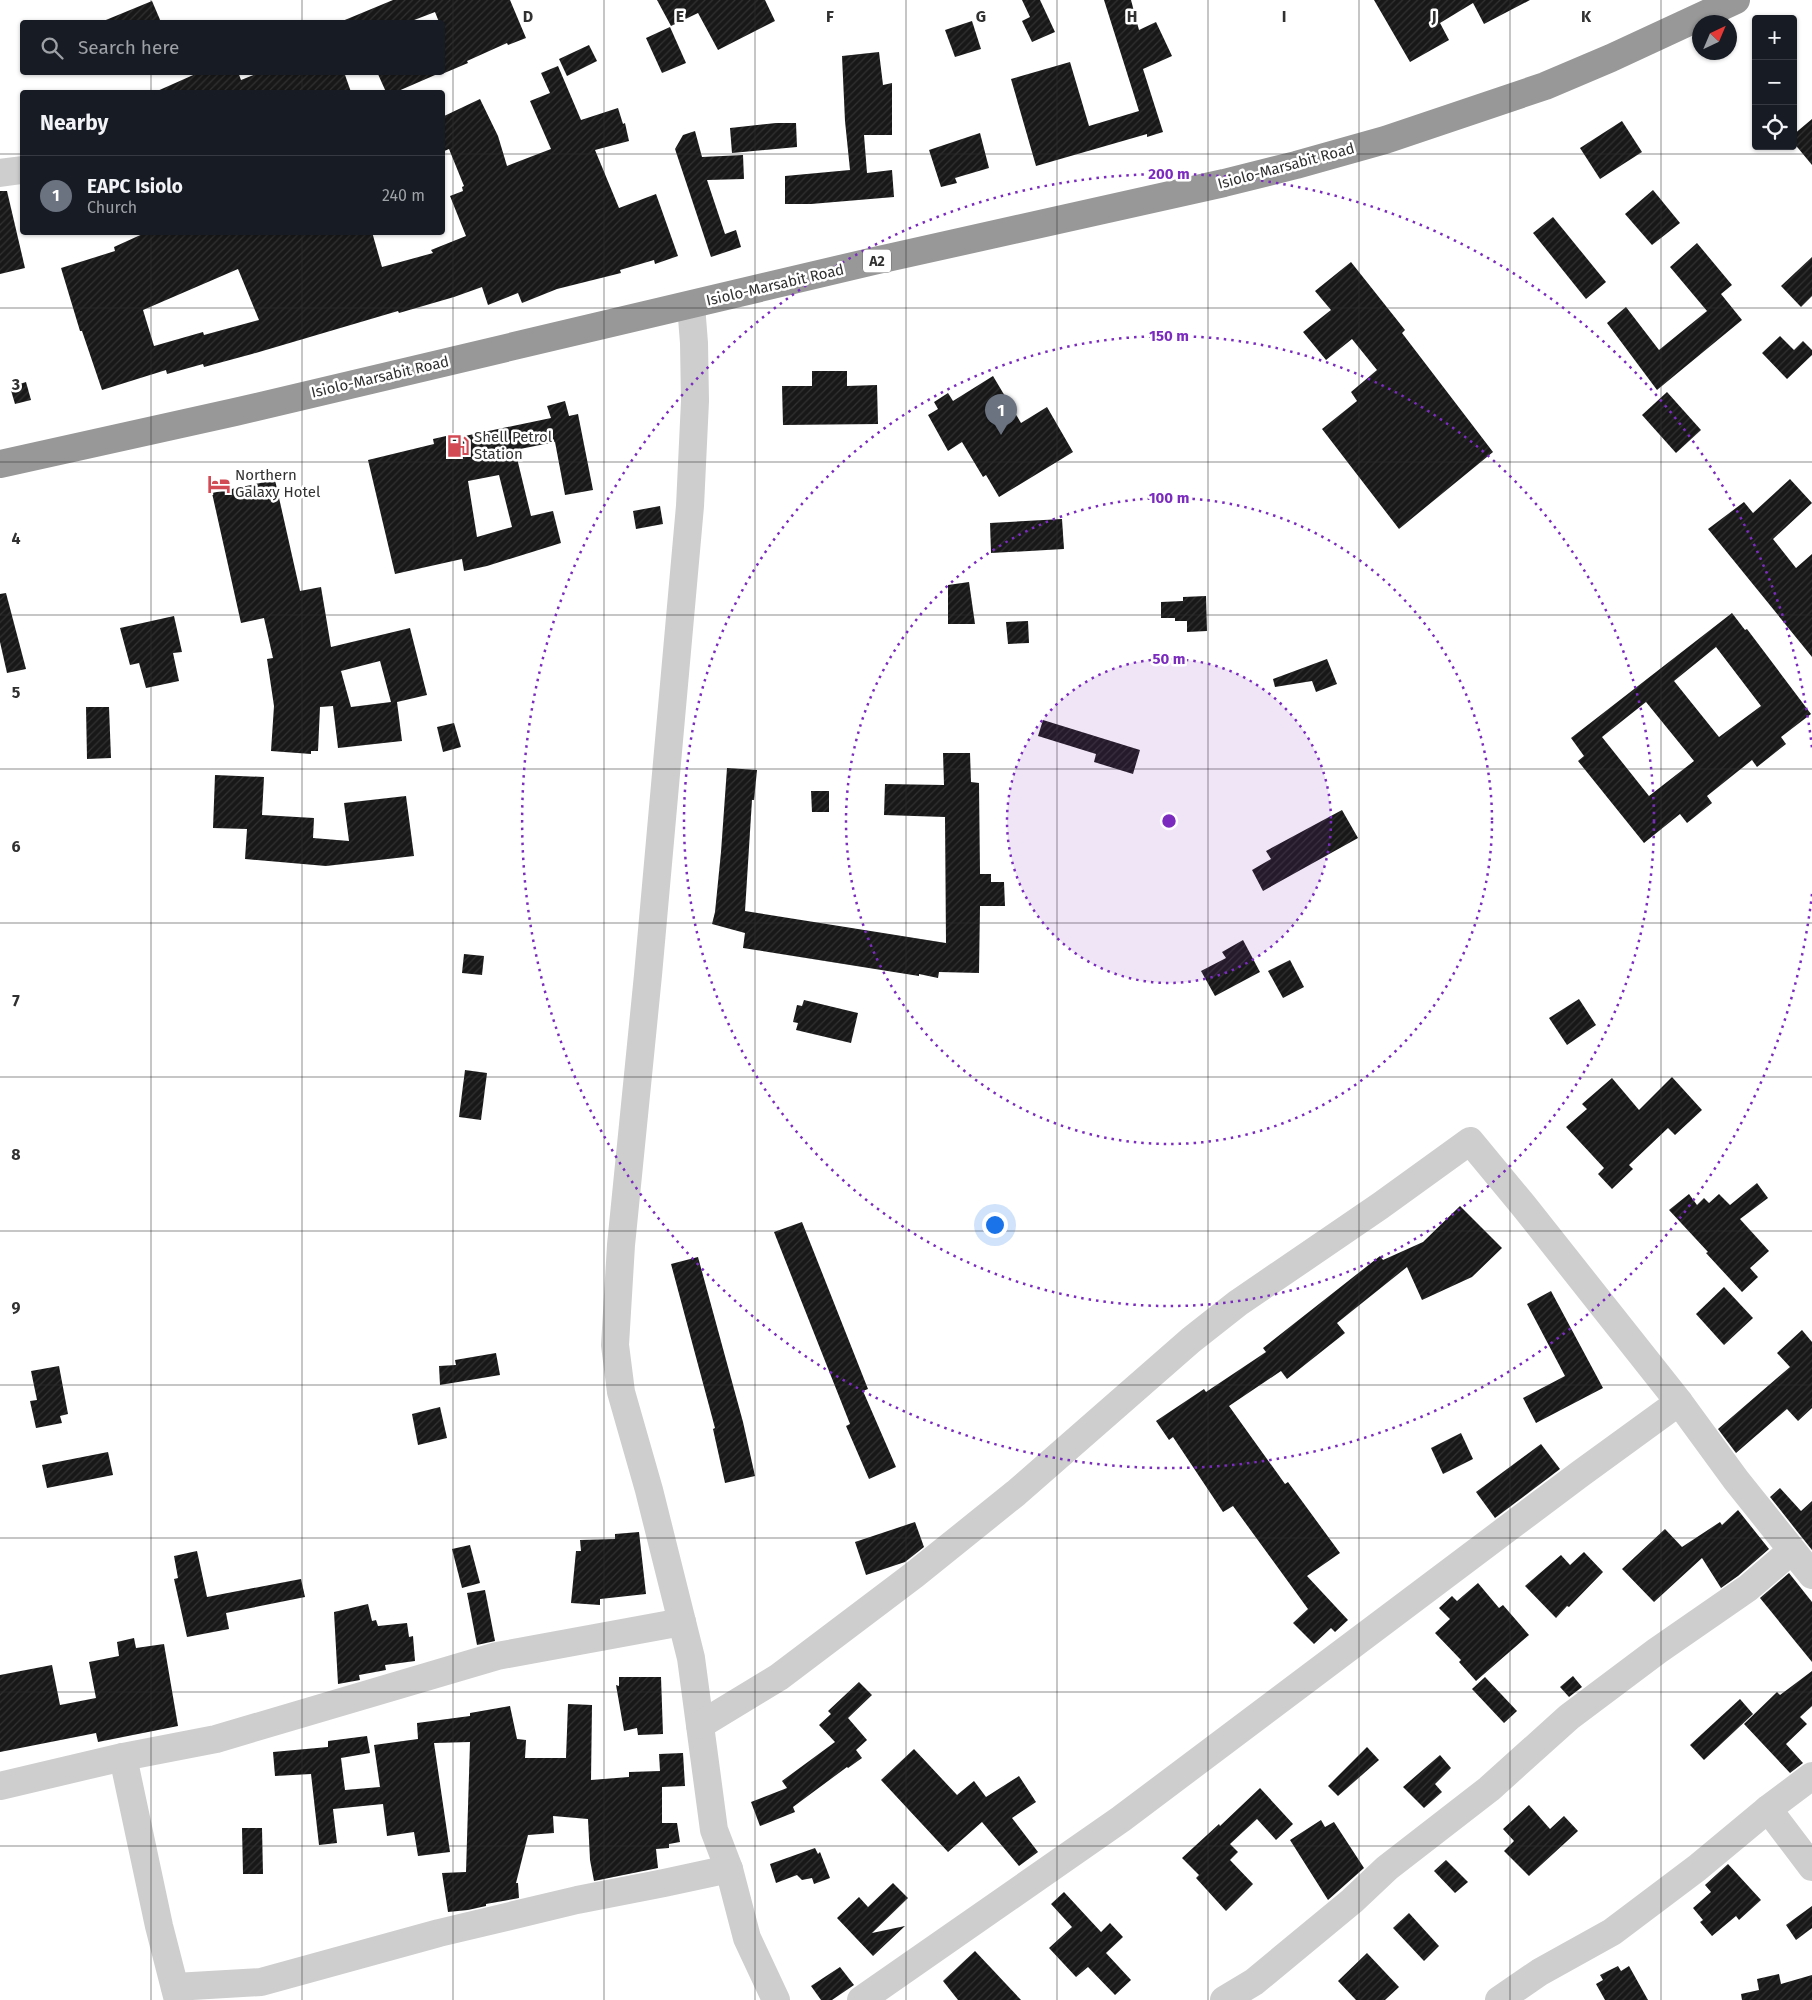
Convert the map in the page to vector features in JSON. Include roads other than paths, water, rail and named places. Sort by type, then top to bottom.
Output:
[{"type":"highway","name":"Isiolo-Marsabit Road","points":[[0,464],[235,412],[910,253],[1224,184],[1385,140],[1545,86],[1611,58],[1736,0]]},
{"type":"street","points":[[691,305],[695,401],[690,506],[647,984],[621,1245],[615,1345],[622,1392],[649,1490],[691,1658],[714,1830],[728,1869],[747,1938],[776,2000]]},
{"type":"street","points":[[700,1725],[779,1677],[914,1575],[1016,1493],[1191,1340],[1238,1303],[1380,1206],[1470,1141],[1680,1402],[1736,1480],[1812,1575]]},
{"type":"street","points":[[861,2000],[1121,1819],[1564,1486],[1680,1402]]},
{"type":"street","points":[[1224,2000],[1254,1982],[1352,1901],[1394,1862],[1489,1789],[1569,1717],[1656,1651],[1748,1588],[1791,1551]]},
{"type":"street","points":[[0,1786],[124,1757],[216,1739],[497,1656],[682,1622]]},
{"type":"street","points":[[124,1757],[159,1926],[177,1993],[261,1982],[439,1933],[577,1900],[664,1884],[728,1869]]},
{"type":"street","points":[[1498,2000],[1540,1972],[1612,1932],[1696,1868],[1768,1808],[1812,1776]]},
{"type":"street","points":[[1768,1808],[1812,1867]]},
{"type":"place","name":"EAPC Isiolo","points":[[1001,435]]},
{"type":"place","name":"Shell Petrol Station","points":[[458,446]]},
{"type":"place","name":"Northern Galaxy Hotel","points":[[219,484]]}]
